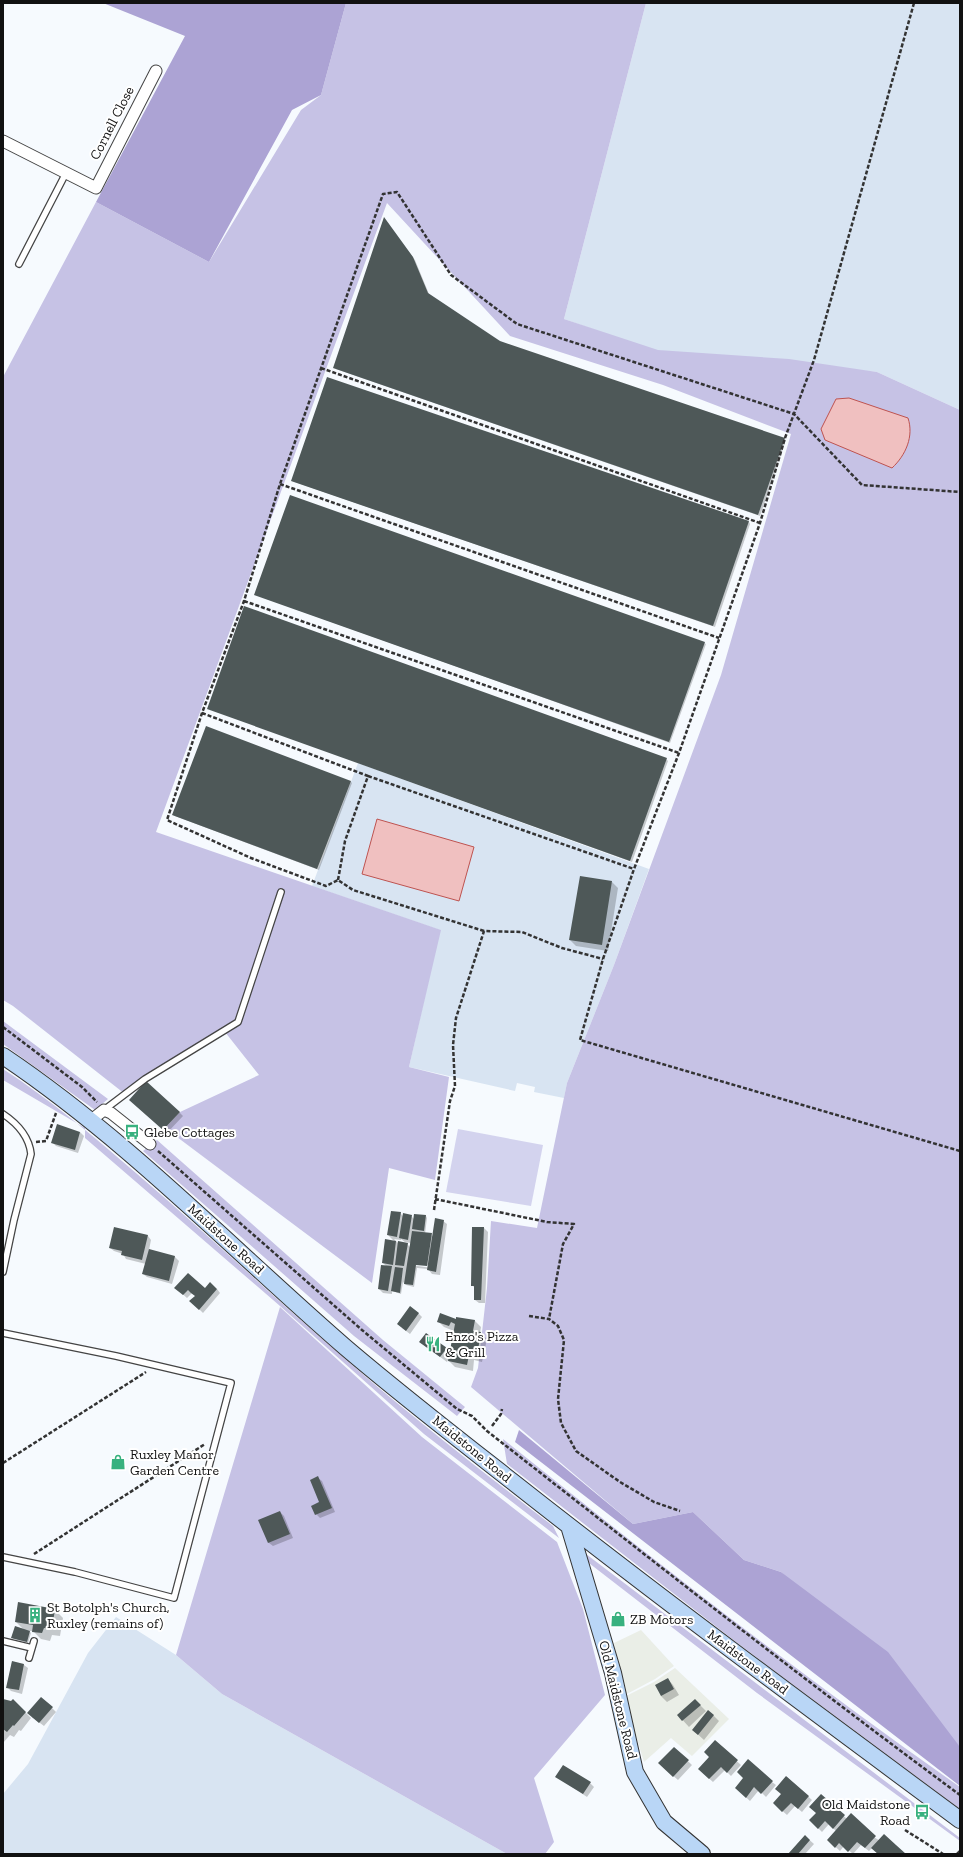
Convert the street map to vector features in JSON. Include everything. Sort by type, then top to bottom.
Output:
[{"type":"main road","name":"Maidstone Road","points":[[3,1056],[61,1097],[90,1121],[177,1194],[346,1347],[569,1526],[728,1648],[960,1820]]},
{"type":"main road","name":"Old Maidstone Road","points":[[569,1526],[613,1673],[635,1772],[664,1822],[702,1854]]},
{"type":"street","name":"Cornell Close","points":[[66,173],[96,188],[156,71]]},
{"type":"street","points":[[3,141],[66,173]]},
{"type":"street","points":[[90,1121],[104,1110],[111,1113],[150,1144]]},
{"type":"lane","points":[[19,264],[66,173]]},
{"type":"lane","points":[[104,1110],[145,1079],[238,1022],[281,892]]},
{"type":"lane","points":[[3,1114],[25,1134],[30,1143],[32,1154],[14,1220],[3,1272]]},
{"type":"lane","points":[[3,1333],[231,1383],[174,1598],[3,1557]]},
{"type":"lane","points":[[3,1641],[32,1648]]},
{"type":"lane","points":[[29,1658],[34,1641]]},
{"type":"path","points":[[914,3],[814,360],[785,438],[760,524],[679,753],[634,869],[603,959],[580,1040],[960,1151]]},
{"type":"path","points":[[338,880],[326,886],[251,858],[167,820],[202,713],[244,601],[280,484],[383,194],[397,192],[451,275],[517,324],[794,414],[862,485],[960,492]]},
{"type":"path","points":[[321,368],[760,524]]},
{"type":"path","points":[[280,484],[719,638]]},
{"type":"path","points":[[244,601],[679,753]]},
{"type":"path","points":[[202,713],[368,776],[634,869]]},
{"type":"path","points":[[338,880],[345,841],[368,776]]},
{"type":"path","points":[[338,880],[353,890],[484,931],[522,932],[562,948],[603,959]]},
{"type":"path","points":[[434,1210],[450,1101],[455,1086],[453,1045],[456,1018],[484,931]]},
{"type":"path","points":[[3,1028],[82,1087],[104,1110]]},
{"type":"path","points":[[30,1143],[46,1141],[61,1097]]},
{"type":"path","points":[[150,1144],[362,1330],[457,1409],[472,1416],[487,1431],[654,1562],[854,1717],[960,1795]]},
{"type":"path","points":[[435,1198],[547,1222],[574,1224],[563,1244],[549,1319]]},
{"type":"path","points":[[529,1316],[549,1319],[558,1326],[564,1340],[558,1399],[561,1423],[576,1451],[620,1482],[654,1502],[680,1511]]},
{"type":"path","points":[[3,1463],[157,1366]]},
{"type":"path","points":[[492,1426],[502,1408]]},
{"type":"path","points":[[24,1561],[206,1444]]},
{"type":"path","points":[[905,1830],[943,1854]]},
{"type":"path","points":[[957,1854],[960,1851]]},
{"type":"shaded area","points":[[103,3],[346,3],[321,95],[292,110],[209,262],[96,202],[185,36]]},
{"type":"shaded area","points":[[346,3],[646,3],[564,319],[658,350],[789,359],[877,372],[960,410],[960,1747],[781,1572],[744,1560],[693,1512],[633,1524],[471,1387],[478,1368],[487,1288],[491,1221],[537,1228],[567,1083],[614,965],[721,675],[791,434],[663,385],[510,336],[387,203],[156,832],[441,930],[409,1067],[449,1077],[435,1180],[389,1168],[372,1283],[165,1128],[180,1112],[259,1075],[225,1032],[125,1094],[13,1006],[3,1000],[3,377],[96,202],[209,262],[301,110],[321,95]]},
{"type":"shaded area","points":[[646,3],[960,3],[960,410],[877,372],[653,350],[564,319]]},
{"type":"shaded area","points":[[849,398],[908,418],[910,432],[908,445],[897,463],[892,468],[825,440],[821,429],[836,399]]},
{"type":"shaded area","points":[[358,763],[649,869],[614,965],[567,1083],[564,1098],[534,1092],[535,1087],[517,1083],[515,1091],[409,1067],[440,930],[312,886]]},
{"type":"shaded area","points":[[377,819],[474,847],[459,901],[362,874]]},
{"type":"shaded area","points":[[3,1021],[108,1099],[95,1110],[3,1044]]},
{"type":"shaded area","points":[[3,1069],[38,1093],[77,1123],[3,1080]]},
{"type":"shaded area","points":[[458,1129],[543,1145],[531,1206],[446,1192]]},
{"type":"shaded area","points":[[85,1130],[120,1159],[388,1396],[553,1526],[559,1538],[424,1434],[280,1306],[85,1138]]},
{"type":"shaded area","points":[[157,1140],[383,1340],[465,1407],[457,1416],[354,1336],[143,1151]]},
{"type":"shaded area","points":[[280,1307],[422,1437],[557,1542],[583,1609],[605,1695],[534,1778],[554,1842],[545,1854],[507,1854],[222,1694],[176,1655]]},
{"type":"shaded area","points":[[519,1430],[633,1524],[693,1512],[744,1560],[781,1572],[888,1652],[960,1747],[960,1786],[515,1442]]},
{"type":"shaded area","points":[[503,1439],[728,1617],[843,1703],[960,1787],[960,1809],[736,1642],[507,1464]]},
{"type":"shaded area","points":[[586,1554],[960,1838],[960,1841],[757,1693],[585,1560]]},
{"type":"shaded area","points":[[116,1617],[176,1655],[222,1694],[507,1854],[3,1854],[3,1794],[28,1764],[88,1653]]},
{"type":"shaded area","points":[[641,1630],[674,1666],[655,1679],[625,1695],[614,1643]]},
{"type":"shaded area","points":[[675,1668],[729,1719],[692,1756],[671,1738],[644,1762],[624,1697],[654,1682]]},
{"type":"building","points":[[384,217],[413,257],[428,293],[500,341],[785,438],[758,515],[333,368]]},
{"type":"building","points":[[327,377],[749,521],[713,626],[291,481]]},
{"type":"building","points":[[290,495],[705,642],[669,742],[254,595]]},
{"type":"building","points":[[244,606],[667,758],[630,861],[207,709]]},
{"type":"building","points":[[206,726],[351,781],[317,869],[172,815]]},
{"type":"building","points":[[580,876],[612,881],[602,945],[569,940]]},
{"type":"building","points":[[146,1081],[180,1112],[163,1130],[129,1100]]},
{"type":"building","points":[[57,1124],[80,1132],[75,1150],[51,1143]]},
{"type":"building","points":[[391,1211],[401,1212],[397,1237],[387,1235]]},
{"type":"building","points":[[403,1213],[412,1215],[408,1240],[399,1238]]},
{"type":"building","points":[[414,1214],[426,1215],[424,1231],[412,1229]]},
{"type":"building","points":[[435,1218],[444,1220],[436,1272],[427,1270]]},
{"type":"building","points":[[114,1227],[148,1235],[142,1260],[121,1255],[122,1251],[109,1248]]},
{"type":"building","points":[[472,1227],[484,1227],[481,1300],[474,1300],[474,1286],[471,1286]]},
{"type":"building","points":[[412,1231],[432,1233],[427,1266],[416,1265],[413,1285],[404,1284]]},
{"type":"building","points":[[385,1239],[396,1241],[393,1265],[382,1263]]},
{"type":"building","points":[[398,1241],[408,1243],[404,1266],[395,1265]]},
{"type":"building","points":[[149,1249],[175,1256],[169,1281],[142,1274]]},
{"type":"building","points":[[381,1265],[392,1266],[388,1291],[378,1289]]},
{"type":"building","points":[[395,1267],[403,1268],[400,1293],[391,1291]]},
{"type":"building","points":[[188,1273],[205,1288],[210,1282],[217,1289],[199,1310],[189,1301],[195,1296],[188,1290],[183,1295],[174,1288]]},
{"type":"building","points":[[410,1306],[419,1313],[406,1331],[397,1324]]},
{"type":"building","points":[[440,1313],[456,1319],[456,1317],[475,1320],[473,1331],[481,1332],[477,1356],[469,1355],[467,1365],[448,1361],[455,1324],[451,1322],[449,1326],[437,1322]]},
{"type":"building","points":[[426,1333],[447,1348],[440,1357],[419,1342]]},
{"type":"building","points":[[318,1476],[332,1508],[315,1515],[311,1506],[319,1502],[310,1480]]},
{"type":"building","points":[[280,1511],[290,1534],[268,1543],[258,1520]]},
{"type":"building","name":"St Botolph's Church, Ruxley (remains of)","points":[[18,1602],[55,1609],[52,1629],[44,1628],[42,1633],[32,1632],[33,1625],[15,1622]]},
{"type":"building","points":[[15,1626],[30,1631],[27,1642],[11,1638]]},
{"type":"building","points":[[12,1661],[24,1664],[19,1690],[6,1688]]},
{"type":"building","points":[[668,1678],[674,1689],[661,1696],[655,1685]]},
{"type":"building","points":[[41,1697],[53,1707],[39,1723],[27,1713]]},
{"type":"building","points":[[3,1699],[11,1701],[13,1699],[26,1712],[7,1732],[3,1729]]},
{"type":"building","points":[[695,1699],[701,1705],[682,1721],[677,1715]]},
{"type":"building","points":[[708,1710],[714,1715],[698,1735],[692,1730]]},
{"type":"building","points":[[715,1740],[738,1760],[727,1773],[721,1767],[709,1779],[698,1769],[709,1757],[704,1752]]},
{"type":"building","points":[[674,1747],[689,1760],[673,1777],[658,1763]]},
{"type":"building","points":[[748,1759],[773,1781],[761,1794],[754,1787],[746,1798],[735,1788],[743,1778],[737,1772]]},
{"type":"building","points":[[563,1765],[591,1782],[583,1794],[555,1777]]},
{"type":"building","points":[[786,1776],[809,1796],[798,1809],[791,1803],[782,1812],[773,1803],[781,1794],[775,1789]]},
{"type":"building","points":[[821,1794],[845,1815],[833,1829],[825,1821],[818,1829],[809,1820],[816,1813],[809,1807]]},
{"type":"building","points":[[851,1813],[876,1836],[865,1848],[857,1842],[848,1852],[839,1843],[835,1848],[827,1840]]},
{"type":"building","points":[[884,1834],[906,1854],[878,1854],[871,1848]]},
{"type":"building","points":[[805,1835],[810,1840],[798,1854],[788,1854]]},
{"type":"place","name":"Glebe Cottages","points":[[132,1132]]},
{"type":"place","name":"Enzo's Pizza & Grill","points":[[433,1344]]},
{"type":"place","name":"Ruxley Manor Garden Centre","points":[[118,1462]]},
{"type":"place","name":"St Botolph's Church, Ruxley (remains of)","points":[[35,1615]]},
{"type":"place","name":"ZB Motors","points":[[618,1619]]},
{"type":"place","name":"Old Maidstone Road","points":[[922,1812]]}]
